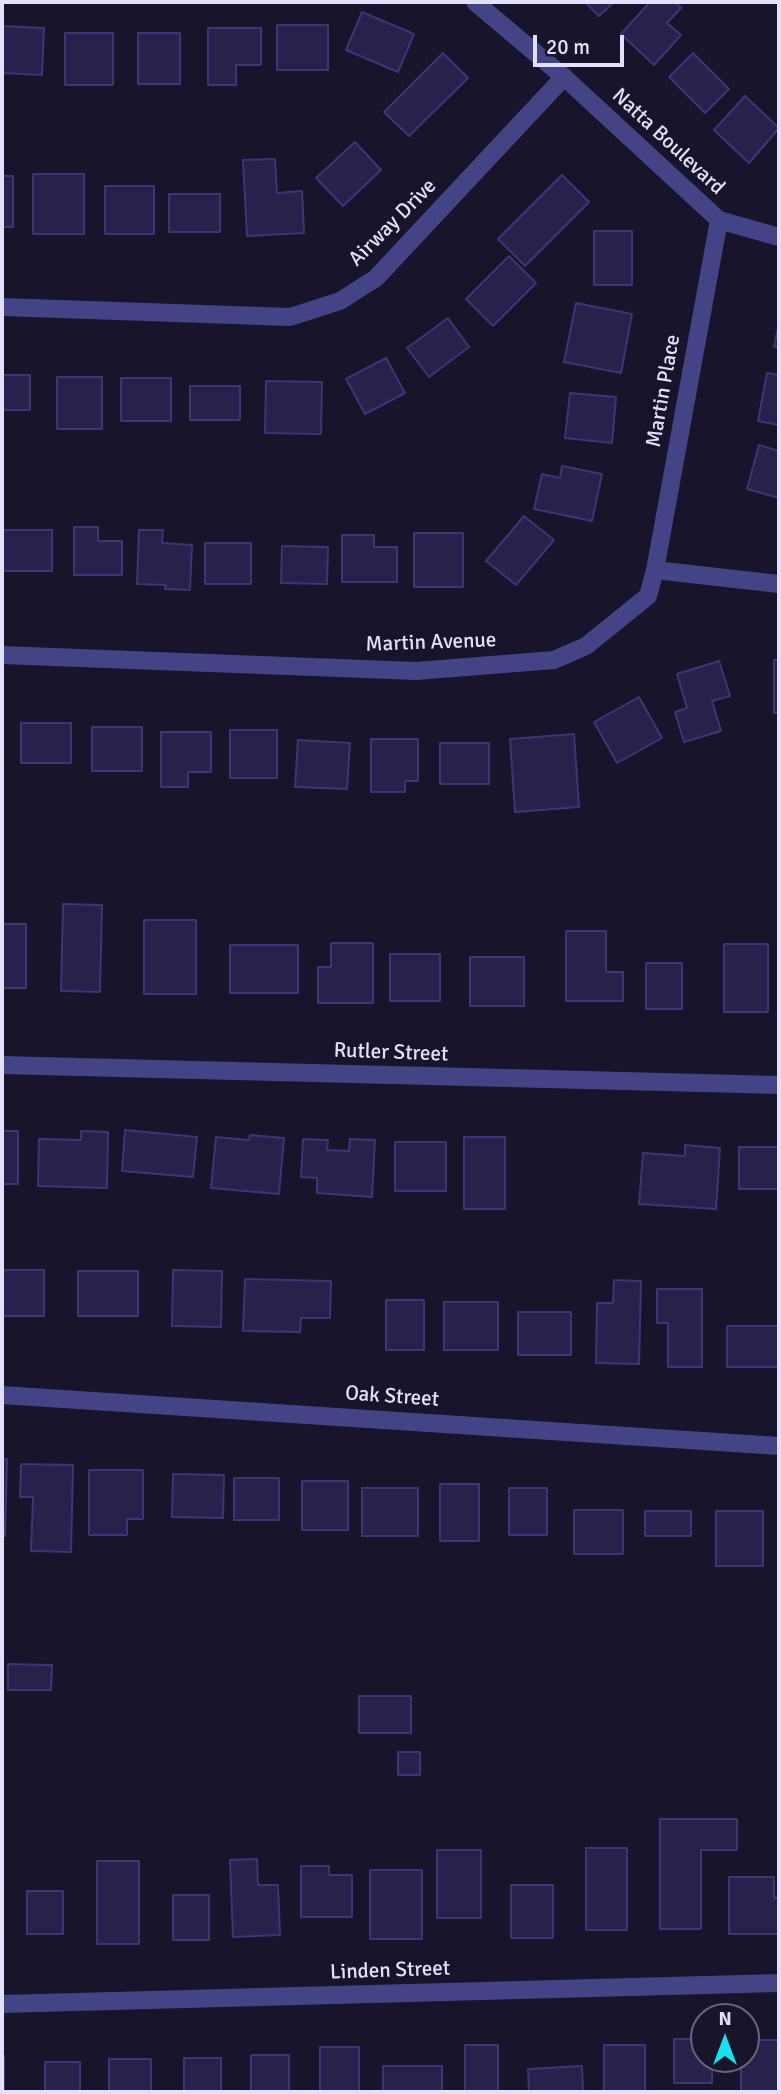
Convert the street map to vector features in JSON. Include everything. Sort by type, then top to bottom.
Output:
[{"type":"street","name":"Natta Boulevard","points":[[475,2],[564,77],[719,219],[779,237]]},
{"type":"street","name":"Airway Drive","points":[[2,307],[290,317],[340,301],[376,278],[564,77]]},
{"type":"street","name":"Martin Place","points":[[654,570],[719,219]]},
{"type":"street","points":[[654,570],[779,584]]},
{"type":"street","name":"Martin Avenue","points":[[2,655],[416,671],[554,660],[586,646],[648,596],[654,570]]},
{"type":"street","name":"Rutler Street","points":[[2,1065],[779,1085]]},
{"type":"street","name":"Oak Street","points":[[2,1395],[779,1446]]},
{"type":"street","name":"Linden Street","points":[[2,2004],[779,1983]]},
{"type":"building","points":[[585,2],[614,2],[599,16]]},
{"type":"building","points":[[650,2],[675,2],[681,8],[667,23],[681,35],[654,65],[621,34]]},
{"type":"building","points":[[362,12],[414,34],[398,72],[346,50]]},
{"type":"building","points":[[277,25],[328,25],[328,70],[277,70]]},
{"type":"building","points":[[2,26],[44,28],[42,75],[2,73]]},
{"type":"building","points":[[208,28],[261,28],[261,65],[236,65],[236,85],[208,85]]},
{"type":"building","points":[[65,33],[113,33],[113,85],[65,85]]},
{"type":"building","points":[[138,33],[180,33],[180,84],[138,84]]},
{"type":"building","points":[[443,53],[468,78],[409,136],[384,112]]},
{"type":"building","points":[[693,53],[729,89],[705,113],[669,77]]},
{"type":"building","points":[[745,96],[779,128],[749,163],[714,130]]},
{"type":"building","points":[[355,142],[381,170],[343,206],[316,178]]},
{"type":"building","points":[[275,159],[277,193],[302,191],[304,233],[247,236],[243,160]]},
{"type":"building","points":[[33,174],[84,174],[84,234],[33,234]]},
{"type":"building","points":[[562,175],[589,202],[525,266],[498,239]]},
{"type":"building","points":[[2,176],[13,176],[13,227],[2,227]]},
{"type":"building","points":[[105,186],[154,186],[154,234],[105,234]]},
{"type":"building","points":[[169,194],[220,194],[220,232],[169,232]]},
{"type":"building","points":[[594,231],[632,231],[632,285],[594,285]]},
{"type":"building","points":[[509,256],[536,283],[493,326],[466,299]]},
{"type":"building","points":[[576,303],[632,314],[621,373],[564,362]]},
{"type":"building","points":[[448,318],[469,347],[429,377],[407,348]]},
{"type":"building","points":[[779,323],[779,348],[774,347]]},
{"type":"building","points":[[386,358],[405,393],[365,414],[346,379]]},
{"type":"building","points":[[767,373],[779,375],[779,425],[758,421]]},
{"type":"building","points":[[2,375],[30,375],[30,410],[2,410]]},
{"type":"building","points":[[57,377],[102,377],[102,429],[57,429]]},
{"type":"building","points":[[121,378],[171,378],[171,421],[121,421]]},
{"type":"building","points":[[266,381],[322,382],[321,434],[265,433]]},
{"type":"building","points":[[190,386],[240,386],[240,420],[190,420]]},
{"type":"building","points":[[570,393],[616,397],[612,443],[565,438]]},
{"type":"building","points":[[759,445],[779,451],[779,498],[747,489]]},
{"type":"building","points":[[562,466],[602,474],[592,521],[534,509],[542,474],[560,478]]},
{"type":"building","points":[[524,516],[554,540],[516,585],[486,561]]},
{"type":"building","points":[[74,527],[98,527],[98,541],[122,541],[122,575],[74,575]]},
{"type":"building","points":[[2,530],[52,530],[52,571],[2,571]]},
{"type":"building","points":[[139,530],[163,530],[162,543],[192,545],[190,590],[165,589],[166,585],[137,584]]},
{"type":"building","points":[[414,533],[463,533],[463,587],[414,587]]},
{"type":"building","points":[[342,535],[374,535],[374,547],[397,547],[397,582],[342,582]]},
{"type":"building","points":[[205,543],[251,543],[251,584],[205,584]]},
{"type":"building","points":[[282,546],[328,547],[327,584],[281,583]]},
{"type":"building","points":[[774,660],[779,660],[779,713],[774,713]]},
{"type":"building","points":[[719,661],[730,696],[712,701],[721,731],[684,742],[675,712],[687,708],[677,674]]},
{"type":"building","points":[[639,697],[662,738],[617,763],[594,722]]},
{"type":"building","points":[[21,723],[71,723],[71,763],[21,763]]},
{"type":"building","points":[[92,727],[142,727],[142,771],[92,771]]},
{"type":"building","points":[[230,730],[277,730],[277,778],[230,778]]},
{"type":"building","points":[[161,732],[211,732],[211,772],[188,772],[188,787],[161,787]]},
{"type":"building","points":[[574,734],[579,807],[515,812],[510,739]]},
{"type":"building","points":[[371,739],[418,739],[418,781],[405,781],[405,792],[371,792]]},
{"type":"building","points":[[298,740],[350,743],[347,789],[295,787]]},
{"type":"building","points":[[440,743],[489,743],[489,784],[440,784]]},
{"type":"building","points":[[63,904],[102,905],[100,992],[61,991]]},
{"type":"building","points":[[144,920],[196,920],[196,994],[144,994]]},
{"type":"building","points":[[2,924],[26,924],[26,988],[2,988]]},
{"type":"building","points":[[566,931],[606,931],[606,972],[623,972],[623,1001],[566,1001]]},
{"type":"building","points":[[331,943],[373,943],[373,1003],[318,1003],[318,967],[331,967]]},
{"type":"building","points":[[724,944],[768,944],[768,1012],[724,1012]]},
{"type":"building","points":[[230,945],[298,945],[298,993],[230,993]]},
{"type":"building","points":[[390,954],[440,954],[440,1001],[390,1001]]},
{"type":"building","points":[[470,957],[524,957],[524,1006],[470,1006]]},
{"type":"building","points":[[646,963],[682,963],[682,1009],[646,1009]]},
{"type":"building","points":[[125,1130],[197,1137],[193,1177],[122,1171]]},
{"type":"building","points":[[2,1131],[18,1131],[18,1184],[2,1184]]},
{"type":"building","points":[[81,1131],[108,1132],[107,1188],[38,1186],[39,1139],[81,1140]]},
{"type":"building","points":[[250,1135],[284,1138],[279,1194],[211,1188],[216,1137],[249,1140]]},
{"type":"building","points":[[464,1137],[505,1137],[505,1209],[464,1209]]},
{"type":"building","points":[[303,1139],[328,1140],[327,1150],[349,1151],[350,1139],[375,1140],[372,1197],[317,1193],[317,1178],[301,1177]]},
{"type":"building","points":[[395,1142],[446,1142],[446,1191],[395,1191]]},
{"type":"building","points":[[685,1145],[720,1148],[716,1209],[639,1204],[643,1153],[685,1156]]},
{"type":"building","points":[[739,1147],[779,1147],[779,1189],[739,1189]]},
{"type":"building","points":[[2,1270],[44,1270],[44,1316],[2,1316]]},
{"type":"building","points":[[173,1270],[222,1271],[221,1327],[172,1326]]},
{"type":"building","points":[[78,1271],[138,1271],[138,1316],[78,1316]]},
{"type":"building","points":[[245,1279],[331,1281],[330,1318],[301,1318],[300,1332],[243,1331]]},
{"type":"building","points":[[614,1280],[641,1281],[639,1364],[596,1363],[597,1303],[613,1303]]},
{"type":"building","points":[[657,1289],[702,1289],[702,1367],[668,1367],[668,1323],[657,1323]]},
{"type":"building","points":[[386,1300],[424,1300],[424,1350],[386,1350]]},
{"type":"building","points":[[444,1302],[498,1302],[498,1350],[444,1350]]},
{"type":"building","points":[[518,1312],[571,1312],[571,1355],[518,1355]]},
{"type":"building","points":[[727,1326],[779,1326],[779,1367],[727,1367]]},
{"type":"building","points":[[2,1459],[7,1459],[5,1536],[2,1536]]},
{"type":"building","points":[[21,1464],[73,1465],[71,1552],[31,1551],[33,1497],[20,1497]]},
{"type":"building","points":[[89,1470],[143,1470],[143,1519],[127,1519],[127,1535],[89,1535]]},
{"type":"building","points":[[173,1474],[224,1475],[223,1518],[172,1517]]},
{"type":"building","points":[[234,1478],[279,1478],[279,1520],[234,1520]]},
{"type":"building","points":[[302,1481],[348,1481],[348,1530],[302,1530]]},
{"type":"building","points":[[440,1484],[479,1484],[479,1541],[440,1541]]},
{"type":"building","points":[[362,1488],[418,1488],[418,1536],[362,1536]]},
{"type":"building","points":[[509,1488],[547,1488],[547,1535],[509,1535]]},
{"type":"building","points":[[574,1510],[623,1510],[623,1554],[574,1554]]},
{"type":"building","points":[[645,1511],[691,1511],[691,1536],[645,1536]]},
{"type":"building","points":[[716,1511],[763,1511],[763,1566],[716,1566]]},
{"type":"building","points":[[8,1664],[52,1665],[51,1690],[8,1690]]},
{"type":"building","points":[[359,1696],[411,1696],[411,1733],[359,1733]]},
{"type":"building","points":[[398,1752],[420,1752],[420,1775],[398,1775]]},
{"type":"building","points":[[660,1819],[737,1819],[737,1850],[701,1850],[701,1929],[660,1929]]},
{"type":"building","points":[[586,1848],[627,1848],[627,1930],[586,1930]]},
{"type":"building","points":[[437,1850],[481,1850],[481,1918],[437,1918]]},
{"type":"building","points":[[257,1859],[258,1885],[278,1885],[280,1935],[233,1937],[230,1860]]},
{"type":"building","points":[[97,1861],[139,1861],[139,1944],[97,1944]]},
{"type":"building","points":[[301,1866],[329,1866],[329,1875],[352,1875],[352,1917],[301,1917]]},
{"type":"building","points":[[370,1870],[422,1870],[422,1939],[370,1939]]},
{"type":"building","points":[[729,1877],[774,1877],[774,1898],[779,1898],[779,1934],[729,1934]]},
{"type":"building","points":[[511,1885],[553,1885],[553,1938],[511,1938]]},
{"type":"building","points":[[27,1891],[63,1891],[63,1934],[27,1934]]},
{"type":"building","points":[[173,1895],[209,1895],[209,1940],[173,1940]]},
{"type":"building","points":[[674,2039],[690,2039],[690,2073],[712,2073],[712,2083],[674,2083]]},
{"type":"building","points":[[760,2040],[779,2040],[779,2092],[741,2092],[741,2073],[760,2073]]},
{"type":"building","points":[[465,2045],[498,2045],[498,2092],[465,2092]]},
{"type":"building","points":[[604,2045],[645,2045],[645,2092],[604,2092]]},
{"type":"building","points":[[320,2047],[359,2047],[359,2092],[320,2092]]},
{"type":"building","points":[[251,2055],[289,2055],[289,2092],[251,2092]]},
{"type":"building","points":[[4,2056],[4,2092],[2,2092]]},
{"type":"building","points":[[184,2058],[221,2058],[221,2092],[184,2092]]},
{"type":"building","points":[[109,2059],[151,2059],[151,2092],[109,2092]]},
{"type":"building","points":[[45,2062],[80,2062],[80,2092],[45,2092]]},
{"type":"building","points":[[383,2066],[442,2066],[442,2092],[383,2092]]},
{"type":"building","points":[[582,2066],[583,2092],[529,2092],[528,2069]]}]
